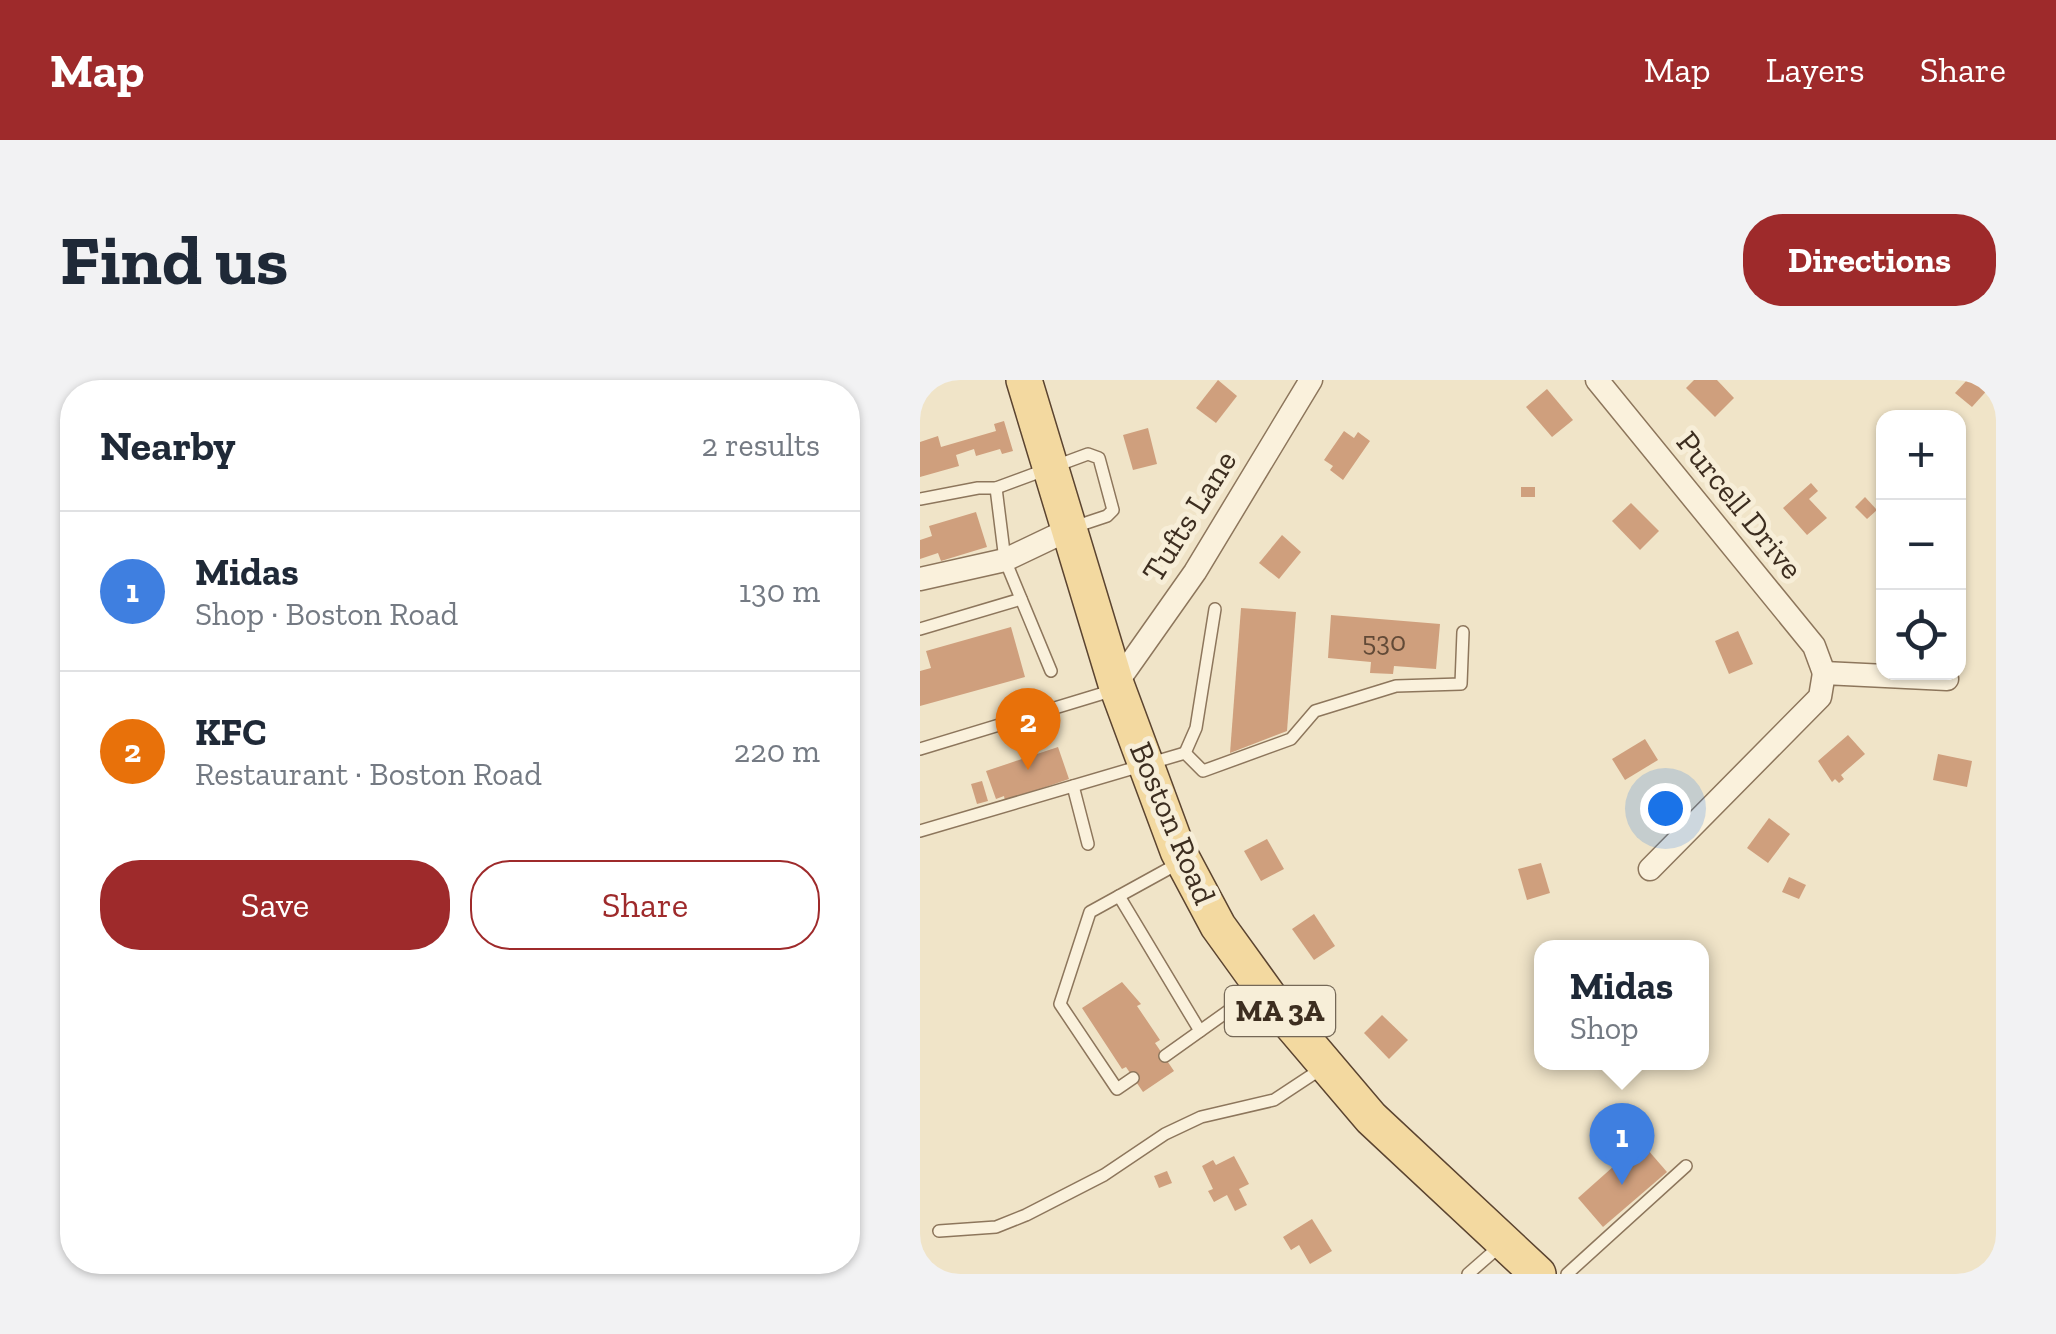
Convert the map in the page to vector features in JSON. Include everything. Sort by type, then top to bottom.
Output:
[{"type":"main road","name":"Boston Road","points":[[1024,380],[1117,686],[1183,860],[1218,926],[1324,1066],[1371,1118],[1538,1274]]},
{"type":"street","name":"Tufts Lane","points":[[1117,686],[1196,572],[1311,380]]},
{"type":"street","name":"Purcell Drive","points":[[1598,380],[1814,646],[1824,673]]},
{"type":"street","points":[[920,579],[1006,560],[1070,529]]},
{"type":"street","points":[[1650,869],[1820,698],[1824,673],[1876,676]]},
{"type":"lane","points":[[920,499],[996,488],[1088,454],[1099,458],[1113,510],[1108,516],[1070,529]]},
{"type":"lane","points":[[996,488],[1006,560],[1051,672]]},
{"type":"lane","points":[[920,629],[1022,599]]},
{"type":"lane","points":[[920,830],[1185,753],[1196,728],[1215,609]]},
{"type":"lane","points":[[1185,753],[1204,771],[1291,739],[1315,711],[1396,686],[1461,684],[1463,632]]},
{"type":"lane","points":[[920,749],[1117,686]]},
{"type":"lane","points":[[1073,786],[1088,844]]},
{"type":"lane","points":[[1133,1078],[1117,1089],[1060,1004],[1090,912],[1183,860]]},
{"type":"lane","points":[[1119,896],[1200,1031]]},
{"type":"lane","points":[[1165,1056],[1262,987]]},
{"type":"lane","points":[[939,1231],[996,1228],[1052,1204],[1104,1176],[1165,1134],[1201,1117],[1274,1100],[1324,1066]]},
{"type":"lane","points":[[1567,1274],[1686,1166]]},
{"type":"lane","points":[[1468,1274],[1503,1243]]},
{"type":"building","points":[[1218,380],[1237,396],[1216,423],[1196,408]]},
{"type":"building","points":[[1694,380],[1717,380],[1734,398],[1715,417],[1686,388]]},
{"type":"building","points":[[1967,380],[1985,380],[1991,386],[1972,407],[1955,393]]},
{"type":"building","points":[[1547,389],[1573,420],[1552,437],[1526,407]]},
{"type":"building","points":[[1004,421],[1013,451],[1002,454],[1000,449],[976,456],[974,449],[956,455],[959,466],[920,477],[920,442],[938,436],[941,447],[996,431],[994,424]]},
{"type":"building","points":[[1148,428],[1157,464],[1133,470],[1123,435]]},
{"type":"building","points":[[1344,431],[1354,438],[1358,432],[1370,441],[1343,480],[1324,460]]},
{"type":"building","points":[[1811,483],[1818,491],[1809,499],[1827,518],[1807,535],[1783,508]]},
{"type":"building","points":[[1521,487],[1535,487],[1535,497],[1521,497]]},
{"type":"building","points":[[1865,497],[1876,511],[1867,519],[1855,507]]},
{"type":"building","points":[[1631,503],[1659,531],[1640,550],[1612,521]]},
{"type":"building","points":[[976,512],[987,547],[941,561],[938,553],[920,559],[920,540],[932,536],[929,526]]},
{"type":"building","points":[[1282,535],[1301,552],[1279,579],[1259,563]]},
{"type":"building","points":[[1241,608],[1296,612],[1287,731],[1230,753]]},
{"type":"building","points":[[1331,615],[1440,624],[1436,669],[1394,666],[1393,674],[1370,673],[1371,662],[1328,658]]},
{"type":"building","points":[[1011,627],[1025,677],[920,706],[920,671],[931,668],[926,651]]},
{"type":"building","points":[[1738,631],[1753,664],[1729,674],[1715,641]]},
{"type":"building","points":[[1848,735],[1865,754],[1841,775],[1844,779],[1832,782],[1818,761]]},
{"type":"building","points":[[1645,739],[1658,760],[1625,780],[1612,759]]},
{"type":"building","points":[[1058,747],[1069,779],[1005,801],[1004,796],[996,799],[986,771]]},
{"type":"building","points":[[1938,754],[1972,761],[1967,787],[1933,780]]},
{"type":"building","points":[[982,781],[988,801],[977,804],[971,784]]},
{"type":"building","points":[[1769,818],[1790,834],[1768,863],[1747,848]]},
{"type":"building","points":[[1267,839],[1284,869],[1261,881],[1244,851]]},
{"type":"building","points":[[1541,863],[1550,893],[1527,900],[1518,869]]},
{"type":"building","points":[[1789,877],[1806,885],[1799,899],[1782,892]]},
{"type":"building","points":[[1314,914],[1335,946],[1314,960],[1292,929]]},
{"type":"building","points":[[1122,982],[1141,1004],[1137,1006],[1160,1040],[1155,1043],[1174,1071],[1143,1092],[1126,1067],[1122,1069],[1082,1008]]},
{"type":"building","points":[[1382,1015],[1408,1040],[1389,1059],[1364,1033]]},
{"type":"building","points":[[1641,1142],[1667,1172],[1603,1227],[1578,1198]]},
{"type":"building","points":[[1234,1156],[1249,1184],[1239,1189],[1247,1205],[1235,1211],[1227,1195],[1214,1202],[1208,1191],[1213,1189],[1202,1166],[1213,1160],[1216,1165]]},
{"type":"building","points":[[1167,1171],[1172,1183],[1159,1188],[1154,1176]]},
{"type":"building","points":[[1312,1219],[1332,1251],[1310,1264],[1299,1245],[1291,1250],[1283,1237]]},
{"type":"place","name":"KFC","points":[[1028,770]]},
{"type":"place","name":"Midas","points":[[1622,1185]]}]
